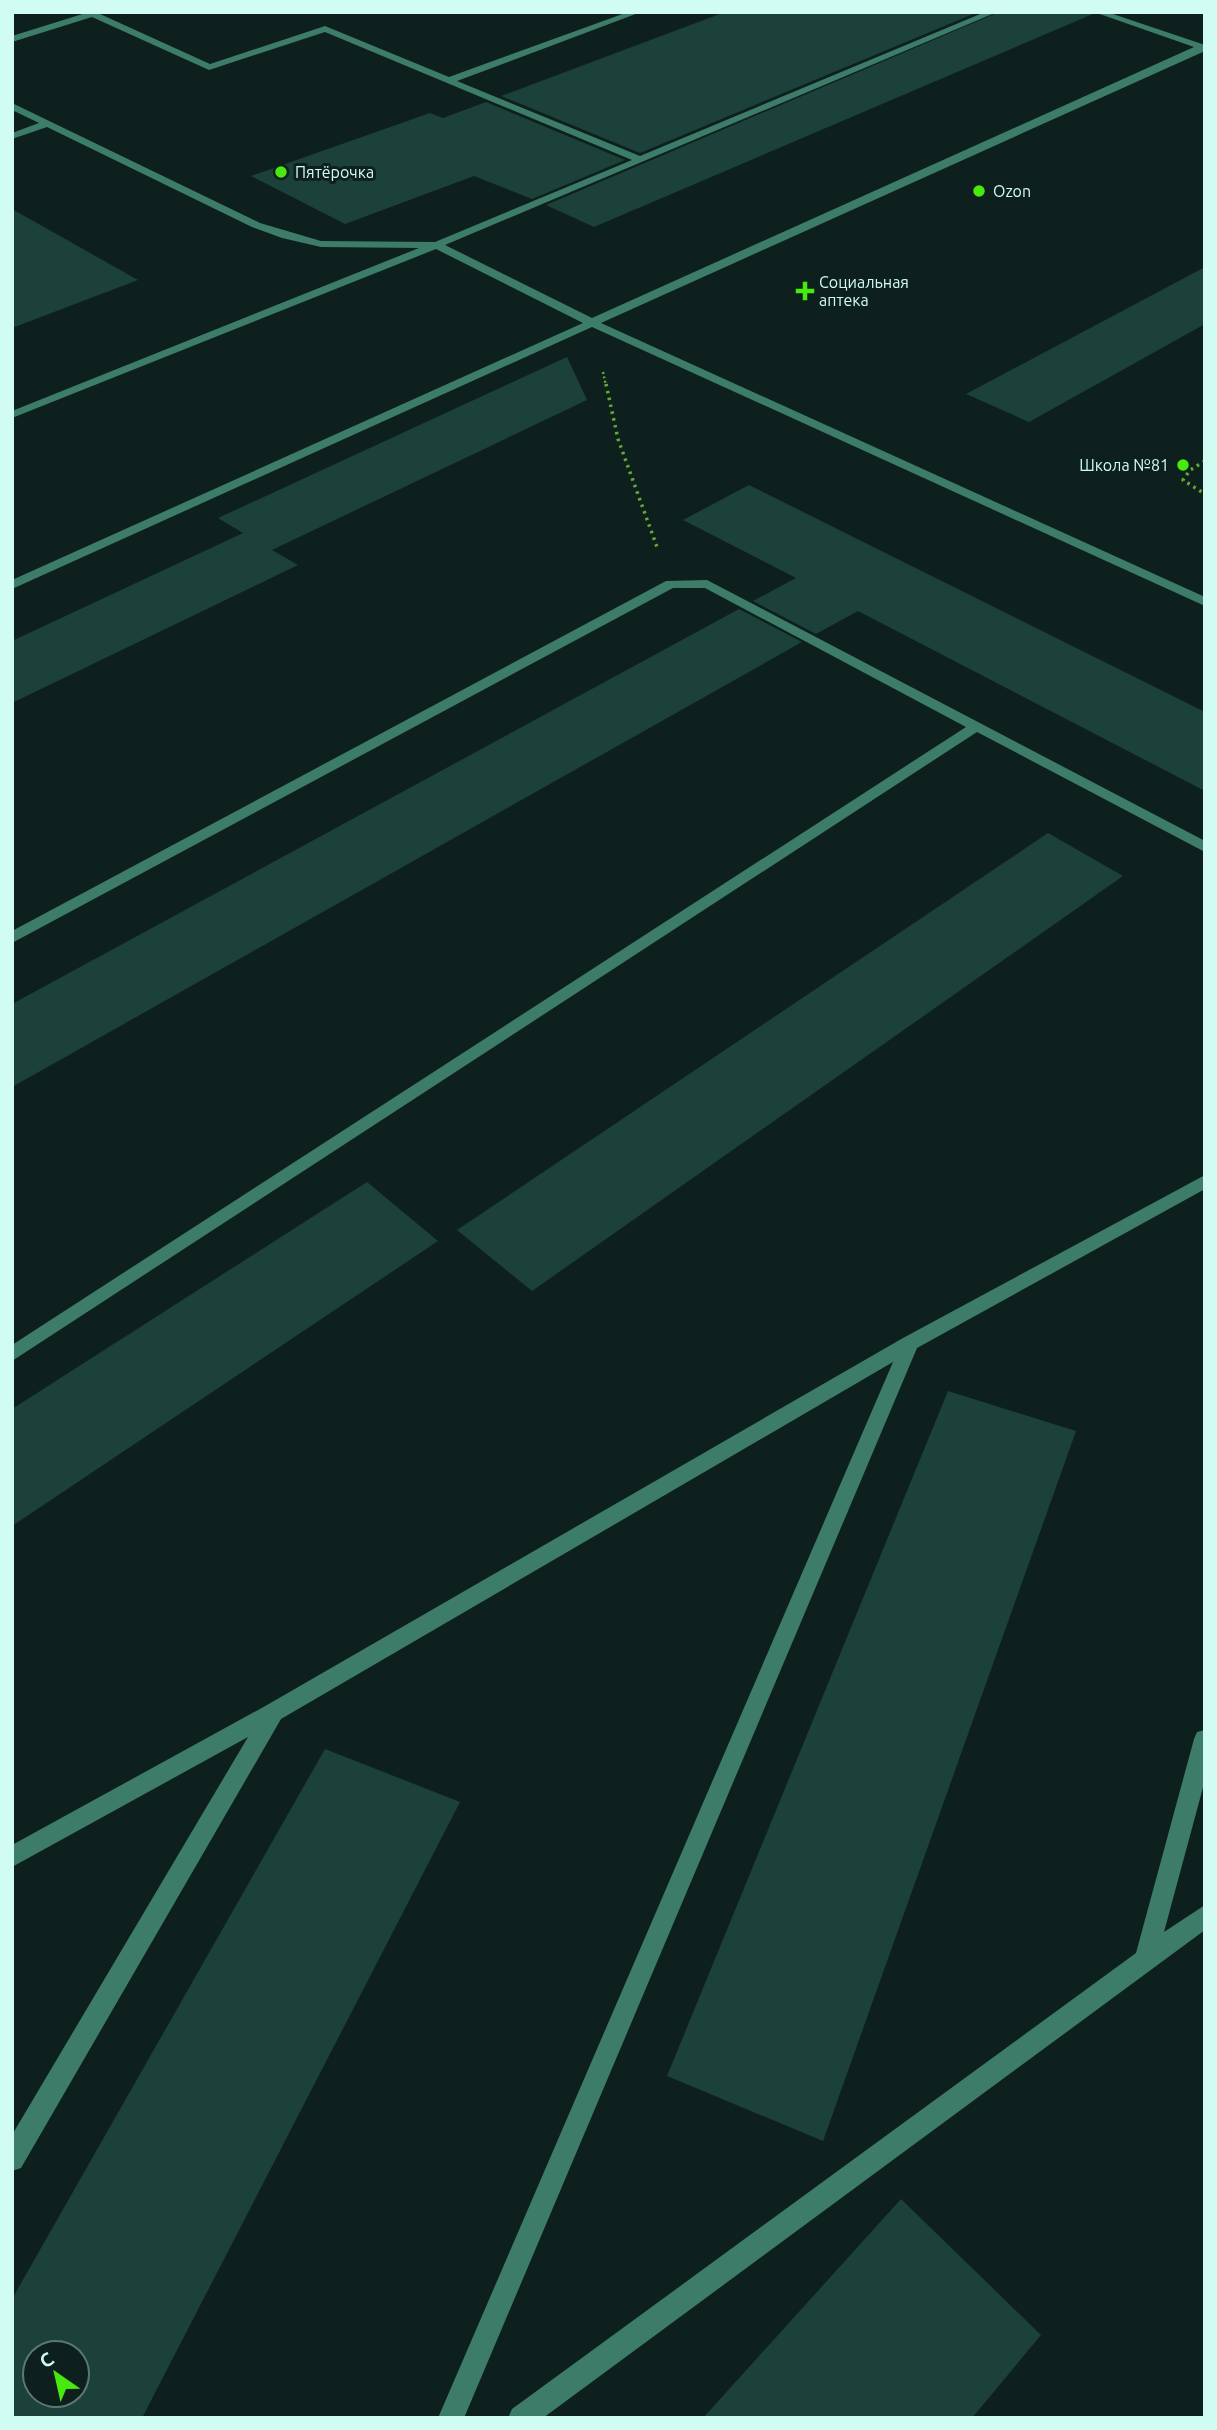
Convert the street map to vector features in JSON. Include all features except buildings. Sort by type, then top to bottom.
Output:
[{"type":"lane","points":[[450,80],[636,12]]},
{"type":"lane","points":[[12,415],[436,245],[993,12]]},
{"type":"lane","points":[[1098,12],[1203,48]]},
{"type":"lane","points":[[12,39],[95,13],[209,67],[325,29],[641,160]]},
{"type":"lane","points":[[12,586],[1203,48]]},
{"type":"lane","points":[[12,106],[256,225],[286,236],[321,244],[436,245],[593,323],[1205,602]]},
{"type":"lane","points":[[12,136],[49,123]]},
{"type":"lane","points":[[12,938],[671,584],[706,584],[1205,847]]},
{"type":"lane","points":[[12,1354],[977,726]]},
{"type":"lane","points":[[12,1857],[274,1712],[910,1343],[1205,1181]]},
{"type":"lane","points":[[451,2418],[910,1343]]},
{"type":"lane","points":[[12,2160],[274,1712]]},
{"type":"lane","points":[[1146,1959],[1205,1739]]},
{"type":"lane","points":[[521,2418],[1205,1916]]},
{"type":"path","points":[[593,323],[618,439],[671,584]]},
{"type":"path","points":[[1205,461],[1190,470],[1184,480],[1205,494]]},
{"type":"place","name":"Пятёрочка","points":[[281,172]]},
{"type":"place","name":"Ozon","points":[[979,191]]},
{"type":"place","name":"Социальная аптека","points":[[805,291]]},
{"type":"place","name":"Школа №81","points":[[1183,465]]}]
